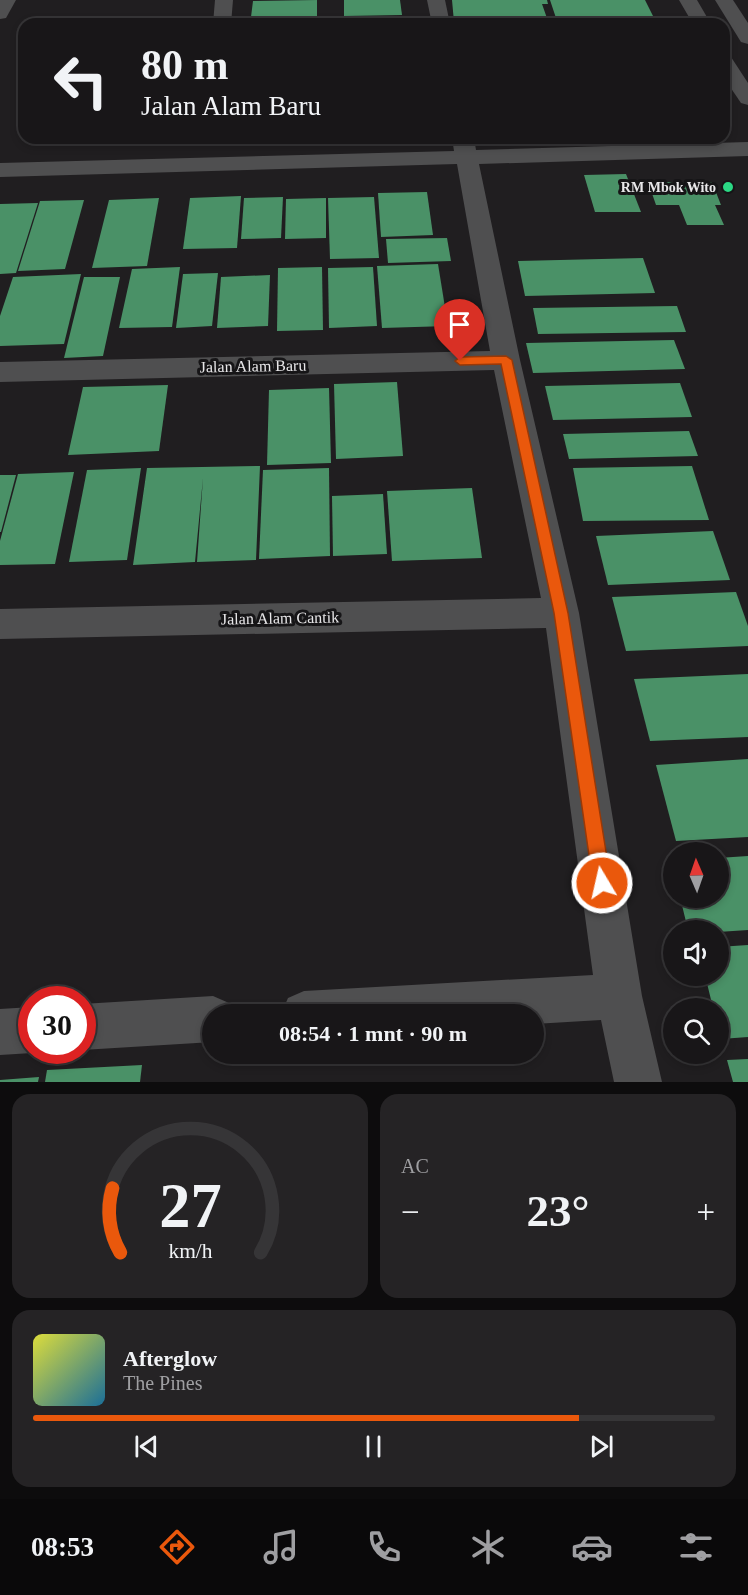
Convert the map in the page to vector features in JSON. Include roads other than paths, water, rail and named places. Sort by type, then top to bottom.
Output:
[{"type":"street","points":[[0,14],[8,0]]},
{"type":"street","points":[[222,18],[224,0]]},
{"type":"street","points":[[436,0],[440,18]]},
{"type":"street","points":[[688,0],[698,18]]},
{"type":"street","points":[[724,0],[748,38]]},
{"type":"street","points":[[730,70],[748,99]]},
{"type":"street","points":[[0,170],[212,154],[465,148],[748,149]]},
{"type":"street","points":[[465,148],[506,360],[561,613],[619,996],[638,1082]]},
{"type":"street","name":"Jalan Alam Baru","points":[[0,372],[506,360]]},
{"type":"street","name":"Jalan Alam Cantik","points":[[0,624],[561,613]]},
{"type":"street","points":[[479,1004],[619,996]]},
{"type":"street","points":[[96,1026],[202,1020]]},
{"type":"street","points":[[0,1032],[18,1031]]},
{"type":"place","name":"RM Mbok Wito","points":[[728,187]]}]
